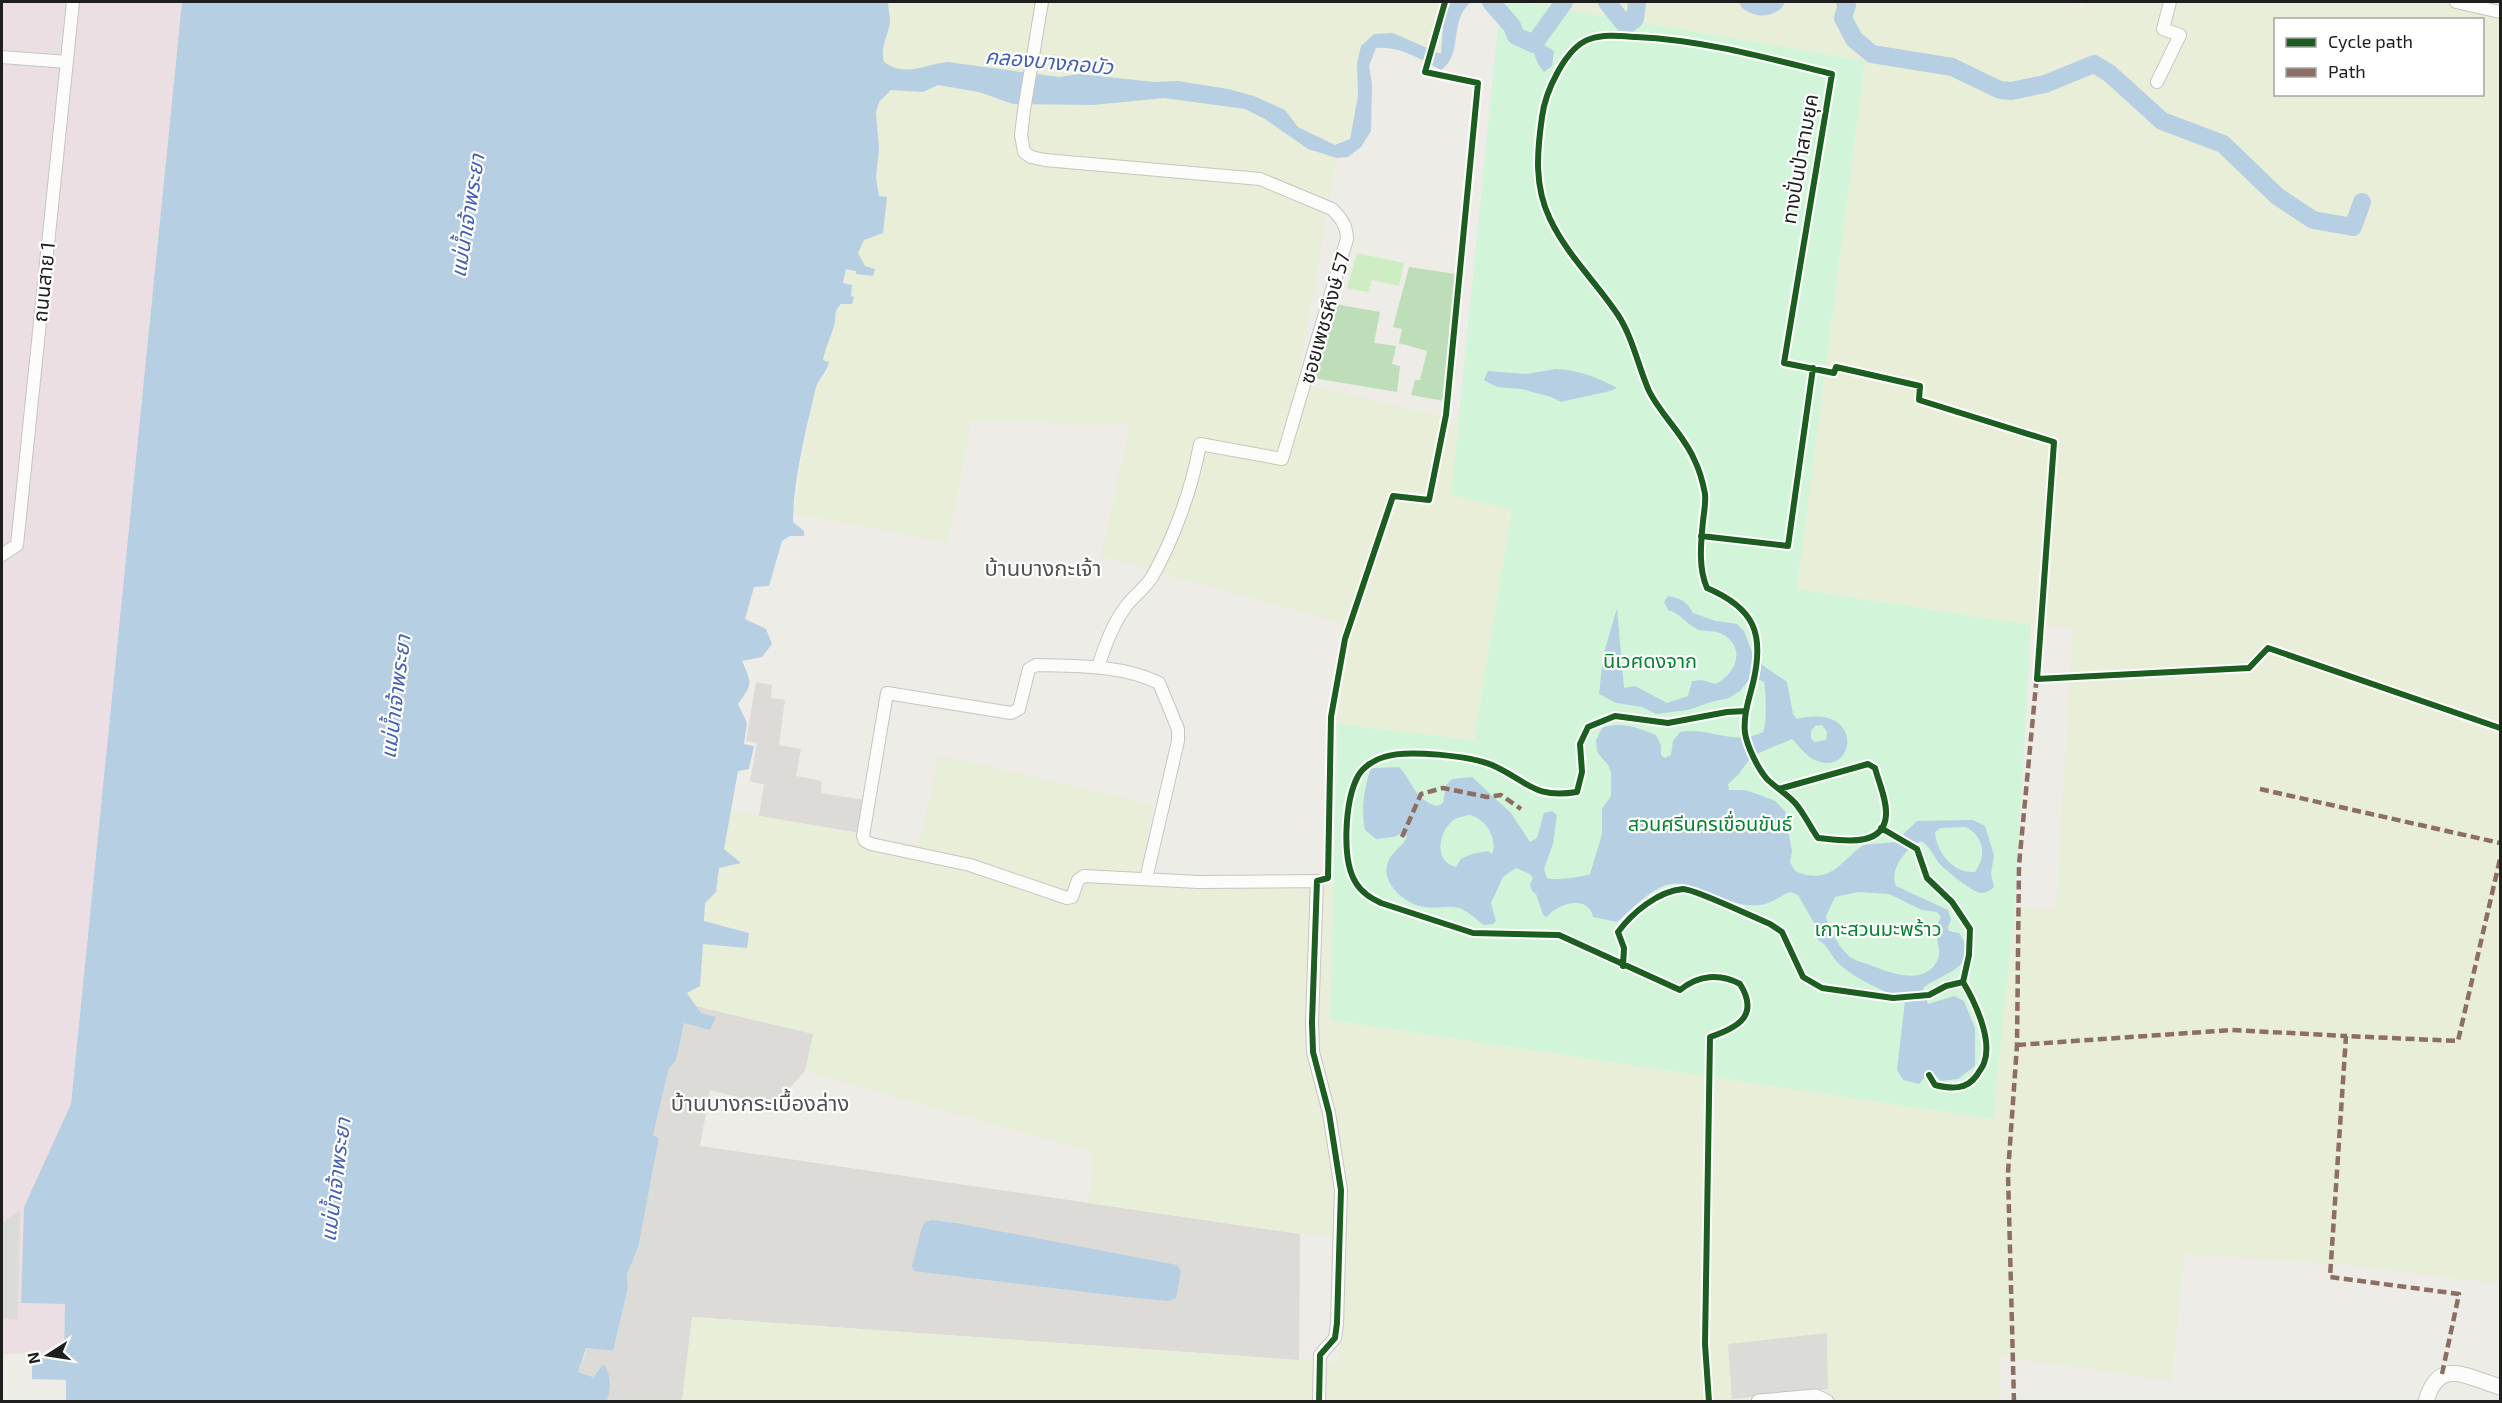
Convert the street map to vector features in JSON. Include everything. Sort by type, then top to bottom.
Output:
[{"type":"street","name":"ถนนสาย 1","points":[[2,555],[17,545],[73,2]]},
{"type":"street","name":"ซอยเพชรหึงษ์ 57","points":[[1042,2],[1024,110],[1022,145],[1024,152],[1031,157],[1045,160],[1260,179],[1332,209],[1341,218],[1347,230],[1344,250],[1282,459],[1200,444],[1181,517],[1174,533],[1151,578],[1118,618],[1098,667]]},
{"type":"street","points":[[2157,81],[2180,35],[2163,30],[2170,2]]},
{"type":"street","points":[[2456,2],[2500,12]]},
{"type":"street","points":[[2,57],[67,62]]},
{"type":"street","points":[[1146,879],[1176,754],[1178,729],[1159,684],[1150,679],[1098,667],[1036,665],[1029,669],[1019,709],[1011,713],[887,693],[863,836],[865,841],[871,844],[970,865],[1067,898],[1072,897],[1078,880],[1084,876],[1198,882],[1317,881],[1313,1052],[1329,1113],[1341,1190],[1337,1323],[1335,1338],[1320,1355],[1319,1401]]},
{"type":"street","points":[[2426,1401],[2430,1384],[2442,1374],[2456,1373],[2500,1387]]},
{"type":"street","points":[[1759,1401],[1816,1397],[1826,1401]]},
{"type":"shaded area","points":[[2,2],[182,2],[71,1104],[24,1208],[22,1303],[65,1304],[64,1354],[2,1354]]},
{"type":"shaded area","points":[[756,682],[772,685],[771,698],[785,700],[779,745],[801,749],[796,776],[822,781],[821,793],[865,800],[860,833],[759,816],[764,784],[750,782],[757,743],[746,741]]},
{"type":"shaded area","points":[[696,1006],[814,1034],[805,1071],[773,1106],[710,1090],[700,1146],[1300,1234],[1299,1360],[692,1317],[682,1401],[607,1401],[611,1381],[604,1364],[593,1377],[578,1372],[587,1348],[613,1351],[628,1288],[627,1274],[638,1248],[659,1138],[653,1135],[669,1068],[676,1061],[684,1023],[716,1018],[701,1013]]},
{"type":"shaded area","points":[[20,1210],[18,1319],[2,1319],[2,1223]]},
{"type":"shaded area","points":[[1827,1333],[1828,1389],[1732,1399],[1728,1344]]},
{"type":"green space","points":[[888,2],[1471,2],[1463,8],[1458,20],[1449,65],[1441,70],[1406,52],[1389,47],[1376,48],[1369,66],[1372,84],[1371,131],[1361,147],[1348,157],[1337,158],[1297,383],[1457,420],[1451,495],[1512,509],[1474,740],[1338,724],[1342,623],[1101,556],[1130,424],[971,421],[948,543],[793,513],[815,388],[827,373],[829,362],[822,360],[826,344],[835,323],[836,309],[853,297],[850,296],[843,283],[846,269],[856,271],[856,273],[865,266],[857,253],[864,240],[870,237],[887,197],[879,196],[876,178],[879,149],[876,112],[879,102],[888,93],[882,53],[888,35],[890,18]]},
{"type":"green space","name":"สวนศรีนครเขื่อนขันธ์","points":[[1501,2],[1523,2],[1865,61],[1797,589],[2031,625],[2015,907],[1993,1119],[1330,1020],[1338,724],[1474,740],[1512,510],[1451,495],[1499,17],[1508,27],[1509,38],[1531,46],[1538,64],[1552,66],[1519,30]]},
{"type":"green space","points":[[1523,2],[2056,2],[2082,9],[2084,2],[2500,2],[2500,1284],[2341,1264],[2184,1254],[2172,1381],[1999,1356],[1999,1401],[682,1402],[692,1317],[1338,1363],[1348,1236],[1300,1234],[1088,1203],[1093,1152],[805,1071],[813,1034],[696,1006],[687,993],[700,986],[703,944],[746,948],[749,932],[704,921],[705,903],[716,892],[731,809],[919,845],[939,755],[1153,805],[1139,886],[1333,885],[1330,1020],[1993,1119],[2015,907],[2056,910],[2073,627],[2031,625],[1797,589],[1865,61]]},
{"type":"green space","points":[[1357,253],[1404,263],[1399,286],[1372,280],[1368,292],[1347,288]]},
{"type":"green space","points":[[1409,267],[1456,274],[1444,401],[1411,395],[1415,380],[1420,380],[1427,351],[1399,343],[1402,329],[1393,327]]},
{"type":"green space","points":[[1335,304],[1380,312],[1374,343],[1396,346],[1392,364],[1400,366],[1397,392],[1313,378]]},
{"type":"water","name":"แม่น้ำเจ้าพระยา","points":[[182,2],[888,2],[890,22],[883,57],[884,62],[892,67],[908,70],[948,62],[1059,77],[1080,74],[1154,82],[1178,81],[1228,89],[1254,96],[1285,110],[1298,127],[1335,145],[1350,139],[1358,96],[1357,63],[1361,46],[1374,34],[1393,33],[1441,54],[1444,12],[1451,2],[1471,2],[1460,18],[1452,55],[1441,70],[1402,51],[1376,48],[1369,66],[1372,84],[1371,131],[1361,147],[1348,157],[1337,158],[1308,149],[1265,119],[1245,109],[1164,98],[1093,105],[1013,104],[979,92],[938,85],[923,92],[891,90],[879,102],[876,112],[879,149],[876,178],[879,196],[887,197],[883,233],[864,240],[858,253],[865,266],[875,269],[873,276],[856,274],[856,271],[846,269],[843,283],[852,285],[851,296],[854,297],[852,304],[841,304],[836,310],[834,325],[823,360],[829,362],[816,387],[798,473],[793,522],[804,531],[804,536],[790,536],[782,541],[769,586],[754,587],[745,619],[766,629],[772,644],[762,657],[742,661],[749,683],[738,704],[747,723],[744,744],[754,746],[749,769],[738,771],[724,849],[741,863],[719,868],[716,892],[705,903],[704,921],[749,933],[747,948],[703,944],[700,986],[687,993],[701,1013],[716,1017],[710,1030],[684,1023],[676,1061],[669,1068],[653,1135],[659,1138],[638,1248],[627,1274],[628,1288],[613,1351],[586,1348],[578,1372],[593,1377],[604,1364],[610,1382],[607,1401],[66,1401],[66,1380],[32,1379],[32,1354],[64,1354],[65,1304],[21,1303],[24,1207],[71,1104]]},
{"type":"water","points":[[1485,2],[1499,2],[1519,30],[1554,51],[1552,66],[1544,72],[1531,46],[1509,38],[1508,27]]},
{"type":"water","points":[[1556,369],[1587,375],[1617,388],[1561,402],[1521,389],[1497,387],[1484,380],[1488,371],[1526,374]]},
{"type":"water","points":[[1668,596],[1676,598],[1686,603],[1693,613],[1716,621],[1737,624],[1744,631],[1755,660],[1787,682],[1793,714],[1797,719],[1820,717],[1835,721],[1844,730],[1847,741],[1845,752],[1838,760],[1827,763],[1813,759],[1792,739],[1752,756],[1728,784],[1729,790],[1745,790],[1760,795],[1775,801],[1785,811],[1792,851],[1790,862],[1795,871],[1817,876],[1826,874],[1863,845],[1895,842],[1917,821],[1973,820],[1985,826],[1994,855],[1991,874],[1994,887],[1988,891],[1981,893],[1971,889],[1939,863],[1921,841],[1915,844],[1900,860],[1894,879],[1896,886],[1948,910],[1951,920],[1949,931],[1959,933],[1965,945],[1966,954],[1957,968],[1923,988],[1928,1004],[1954,996],[1964,1001],[1975,1028],[1975,1066],[1958,1079],[1941,1081],[1930,1071],[1919,1084],[1903,1080],[1897,1070],[1905,1001],[1862,980],[1839,964],[1824,944],[1818,940],[1817,928],[1798,895],[1790,892],[1768,903],[1748,905],[1736,903],[1690,886],[1670,884],[1648,895],[1617,922],[1593,917],[1586,905],[1579,903],[1558,908],[1547,917],[1543,915],[1536,894],[1532,891],[1530,884],[1533,878],[1530,874],[1516,868],[1503,877],[1491,903],[1496,921],[1493,924],[1484,925],[1462,909],[1424,907],[1409,902],[1391,885],[1386,870],[1388,862],[1407,837],[1402,833],[1394,837],[1376,839],[1365,830],[1364,799],[1371,769],[1399,767],[1419,795],[1437,806],[1443,803],[1446,785],[1452,779],[1472,777],[1511,813],[1530,842],[1537,838],[1544,813],[1552,811],[1557,815],[1553,844],[1544,869],[1547,878],[1568,878],[1590,874],[1602,834],[1602,809],[1611,796],[1611,772],[1597,752],[1596,740],[1602,728],[1622,725],[1656,735],[1661,745],[1661,755],[1665,758],[1671,755],[1673,741],[1680,732],[1690,731],[1742,737],[1763,732],[1766,707],[1764,682],[1752,676],[1740,691],[1729,698],[1688,710],[1656,714],[1642,707],[1616,703],[1599,694],[1603,656],[1617,608],[1624,688],[1635,686],[1667,703],[1688,696],[1692,681],[1702,680],[1715,684],[1733,668],[1736,653],[1730,640],[1719,633],[1695,628],[1668,610],[1664,602]],"holes":[[[1822,725],[1827,732],[1826,740],[1814,742],[1811,738],[1811,731],[1815,726]],[[1469,815],[1481,820],[1492,836],[1492,854],[1488,851],[1472,854],[1461,859],[1456,867],[1448,864],[1443,859],[1440,845],[1445,830],[1455,819]],[[1966,827],[1977,836],[1982,853],[1975,872],[1960,869],[1942,854],[1935,832],[1941,828]],[[1858,892],[1889,894],[1922,910],[1937,912],[1941,917],[1937,930],[1939,951],[1937,961],[1924,974],[1915,976],[1896,974],[1851,958],[1838,943],[1827,921],[1826,916],[1835,897]]]},
{"type":"water","points":[[932,1220],[1177,1265],[1181,1271],[1176,1298],[1169,1301],[1127,1297],[914,1271],[912,1266],[922,1227],[925,1222]]},
{"type":"waterway","name":"คลองบางกอบัว","points":[[1491,2],[1512,26],[1516,36],[1534,44],[1564,2]]},
{"type":"waterway","name":"คลองบางกอบัว","points":[[1607,2],[1626,26],[1635,19],[1637,2]]},
{"type":"waterway","name":"คลองบางกอบัว","points":[[1749,2],[1762,6],[1775,2]]},
{"type":"waterway","name":"คลองบางกอบัว","points":[[1845,2],[1847,5],[1843,18],[1854,39],[1872,54],[1952,67],[2000,90],[2011,91],[2045,84],[2094,64],[2109,73],[2162,121],[2223,144],[2277,196],[2313,220],[2353,227],[2362,202]]},
{"type":"marked path","points":[[2014,1402],[2008,1173],[2017,1045],[2019,865],[2037,674]]},
{"type":"marked path","points":[[1402,837],[1421,794],[1443,788],[1487,797],[1501,795],[1521,809]]},
{"type":"marked path","points":[[2260,789],[2500,843]]},
{"type":"marked path","points":[[2442,1374],[2459,1294],[2330,1277],[2346,1036],[2458,1041],[2500,859]]},
{"type":"marked path","points":[[2017,1045],[2232,1030],[2346,1036]]},
{"type":"cycle path","points":[[1319,1402],[1320,1355],[1335,1338],[1337,1323],[1341,1190],[1329,1113],[1313,1052],[1312,1022],[1317,881],[1328,878],[1331,717],[1345,639],[1393,496],[1429,500],[1446,415],[1478,83],[1425,72],[1445,2]]},
{"type":"cycle path","name":"ทางปั่นป่าสามยุค","points":[[1779,789],[1868,764],[1875,768],[1884,797],[1886,815],[1883,826],[1878,833],[1859,840],[1818,838],[1798,807],[1767,779],[1757,763],[1745,733],[1745,720],[1756,665],[1756,636],[1752,624],[1736,604],[1707,588],[1704,580],[1701,555],[1705,497],[1698,467],[1684,441],[1649,391],[1632,343],[1618,315],[1565,245],[1545,207],[1539,181],[1538,156],[1542,117],[1547,96],[1558,72],[1572,51],[1595,37],[1619,36],[1686,42],[1832,74],[1784,363],[1834,373],[1836,367],[1920,386],[1919,400],[2054,442],[2037,679],[2249,668],[2268,648],[2500,728]]},
{"type":"cycle path","points":[[1701,536],[1788,546],[1813,368]]},
{"type":"cycle path","points":[[1709,1402],[1705,1344],[1710,1037],[1737,1025],[1743,1019],[1748,1005],[1740,984],[1725,978],[1709,977],[1694,981],[1680,990],[1559,935],[1473,933],[1381,903],[1364,892],[1351,873],[1346,830],[1350,800],[1358,776],[1369,764],[1384,757],[1422,754],[1469,759],[1492,765],[1540,791],[1562,794],[1577,792],[1582,772],[1580,744],[1588,727],[1615,716],[1668,723],[1727,712],[1746,711]]},
{"type":"cycle path","points":[[1881,828],[1917,849],[1927,878],[1952,902],[1970,929],[1969,955],[1963,982],[1981,1021],[1986,1043],[1984,1063],[1973,1080],[1964,1086],[1935,1085],[1929,1075]]},
{"type":"cycle path","points":[[1623,966],[1624,948],[1618,932],[1655,898],[1683,889],[1725,904],[1770,924],[1782,932],[1803,977],[1822,988],[1893,998],[1929,995],[1946,986],[1963,982]]},
{"type":"district","name":"บ้านบางกะเจ้า","points":[[1043,568]]},
{"type":"district","name":"บ้านบางกระเบื้องล่าง","points":[[760,1103]]},
{"type":"park label","name":"นิเวศดงจาก","points":[[1650,661]]},
{"type":"park label","name":"เกาะสวนมะพร้าว","points":[[1878,929]]}]
